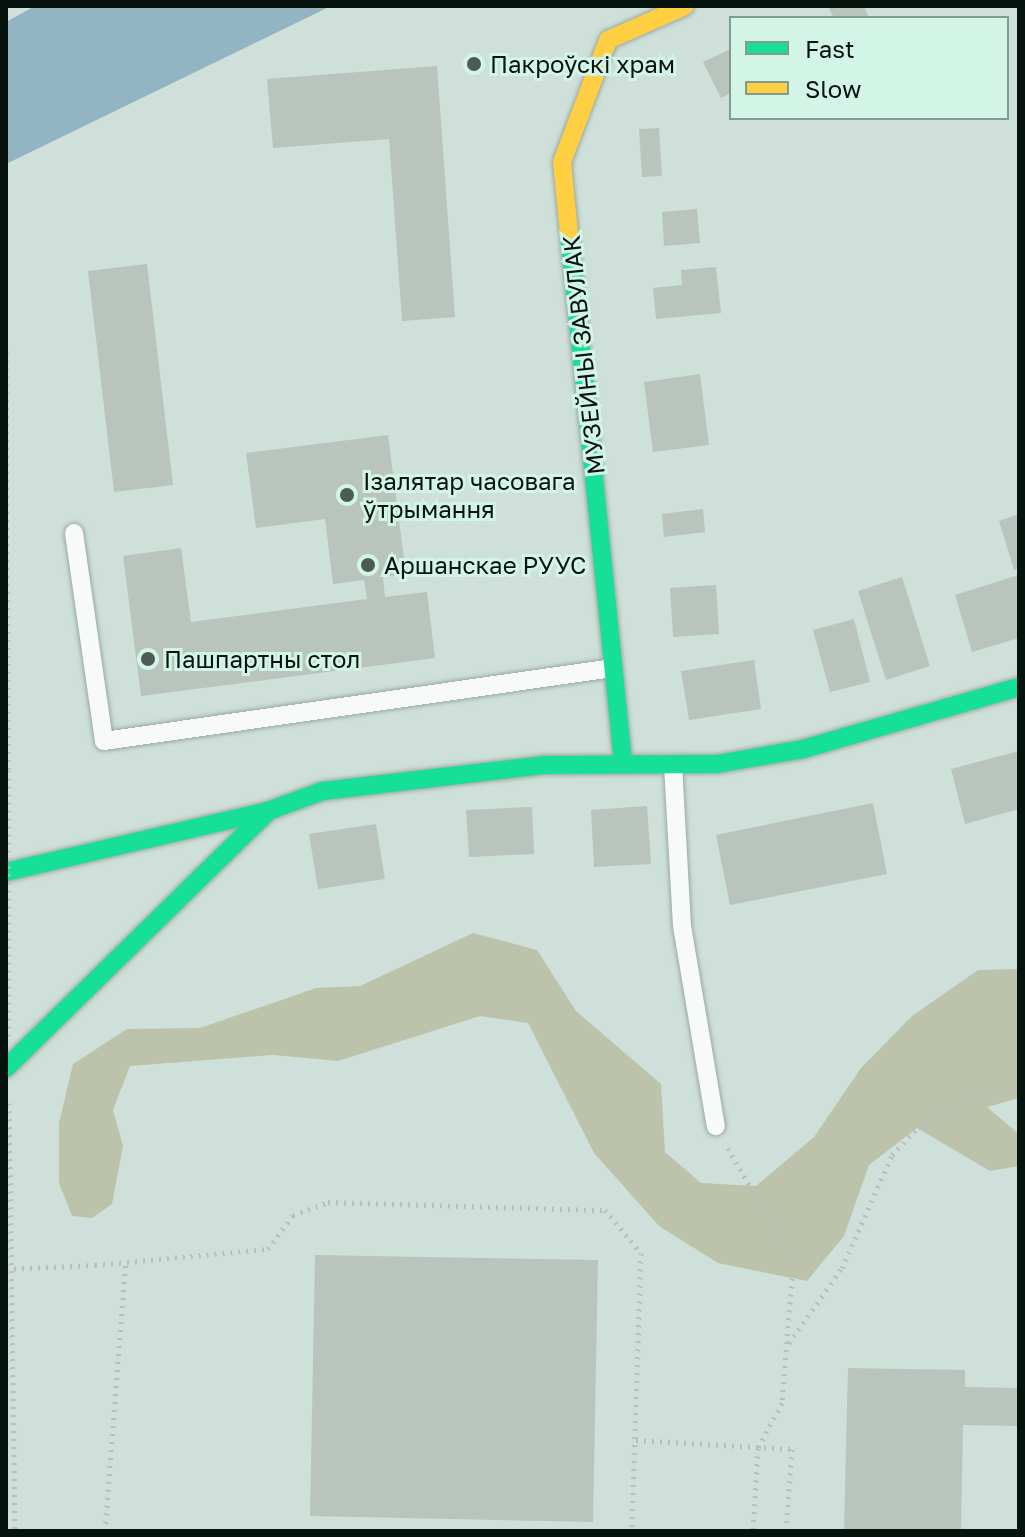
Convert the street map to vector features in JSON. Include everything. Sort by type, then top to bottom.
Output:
[{"type":"main road","name":"МУЗЕЙНЫ ЗАВУЛАК","points":[[623,762],[616,668],[562,162],[608,40],[685,6]]},
{"type":"main road","points":[[6,872],[268,811],[323,791],[623,762],[717,764],[803,749],[1019,687]]},
{"type":"main road","points":[[7,1067],[268,811]]},
{"type":"lane","points":[[74,533],[104,741],[616,668]]},
{"type":"lane","points":[[673,762],[682,926],[716,1126]]},
{"type":"path","points":[[6,344],[7,1067],[15,1531]]},
{"type":"path","points":[[787,1346],[842,1268],[892,1155],[942,1115],[978,1096],[1019,1089]]},
{"type":"path","points":[[716,1126],[786,1250],[792,1278],[782,1403],[758,1448],[753,1531]]},
{"type":"path","points":[[6,1269],[95,1265],[268,1249],[293,1215],[328,1202],[605,1210],[641,1253],[632,1531]]},
{"type":"path","points":[[105,1531],[126,1260]]},
{"type":"path","points":[[636,1440],[792,1449],[786,1531]]},
{"type":"green space","points":[[473,933],[537,950],[576,1011],[661,1084],[665,1152],[701,1183],[756,1186],[814,1137],[861,1068],[912,1016],[978,970],[1019,969],[1019,1098],[987,1107],[1019,1134],[1019,1166],[990,1171],[917,1128],[869,1165],[844,1236],[807,1281],[718,1263],[659,1226],[594,1153],[528,1023],[480,1016],[338,1061],[273,1055],[130,1066],[113,1110],[123,1146],[112,1204],[92,1218],[72,1216],[59,1183],[59,1123],[73,1064],[127,1029],[200,1028],[316,988],[360,986]]},
{"type":"water","points":[[35,6],[331,6],[6,164],[6,22]]},
{"type":"building","points":[[828,6],[864,6],[868,16],[833,16]]},
{"type":"building","points":[[729,50],[729,94],[721,98],[703,62]]},
{"type":"building","points":[[437,66],[455,317],[402,321],[389,139],[273,148],[267,79]]},
{"type":"building","points":[[659,128],[662,176],[642,177],[639,129]]},
{"type":"building","points":[[697,209],[700,243],[664,246],[662,212]]},
{"type":"building","points":[[147,264],[173,485],[114,492],[88,271]]},
{"type":"building","points":[[716,267],[721,313],[656,319],[653,288],[682,285],[681,270]]},
{"type":"building","points":[[700,374],[709,445],[653,452],[644,382]]},
{"type":"building","name":"Аршанскае РУУС","points":[[388,435],[406,574],[383,577],[385,597],[427,592],[435,658],[141,696],[123,556],[181,548],[191,622],[367,599],[364,580],[333,584],[325,519],[256,528],[246,453]]},
{"type":"building","points":[[703,509],[705,532],[664,537],[662,514]]},
{"type":"building","points":[[1019,514],[1019,568],[1014,570],[999,521]]},
{"type":"building","points":[[1019,575],[1019,638],[972,652],[955,595]]},
{"type":"building","points":[[902,577],[930,666],[886,680],[858,591]]},
{"type":"building","points":[[716,585],[719,634],[673,637],[670,588]]},
{"type":"building","points":[[854,619],[870,682],[830,692],[813,630]]},
{"type":"building","points":[[754,660],[761,709],[689,720],[681,671]]},
{"type":"building","points":[[1019,751],[1019,809],[965,824],[951,769]]},
{"type":"building","points":[[873,803],[887,874],[730,905],[716,835]]},
{"type":"building","points":[[647,806],[651,864],[594,867],[591,810]]},
{"type":"building","points":[[532,807],[534,854],[469,857],[466,810]]},
{"type":"building","points":[[376,824],[385,879],[318,889],[309,834]]},
{"type":"building","points":[[315,1255],[598,1260],[593,1522],[310,1516]]},
{"type":"building","points":[[848,1368],[965,1370],[965,1387],[1019,1388],[1019,1426],[963,1425],[961,1531],[844,1531]]},
{"type":"traffic: fast","points":[[569,233],[623,762]]},
{"type":"traffic: fast","points":[[6,872],[268,811],[323,791],[545,765],[717,764],[803,749],[1019,687]]},
{"type":"traffic: fast","points":[[6,1068],[268,811]]},
{"type":"traffic: slow","points":[[569,233],[562,162],[608,40],[685,6]]},
{"type":"place","name":"Пакроўскі храм","points":[[474,64]]},
{"type":"place","name":"Ізалятар часовага ўтрымання","points":[[347,495]]},
{"type":"place","name":"Аршанскае РУУС","points":[[368,565]]},
{"type":"place","name":"Пашпартны стол","points":[[148,659]]}]
